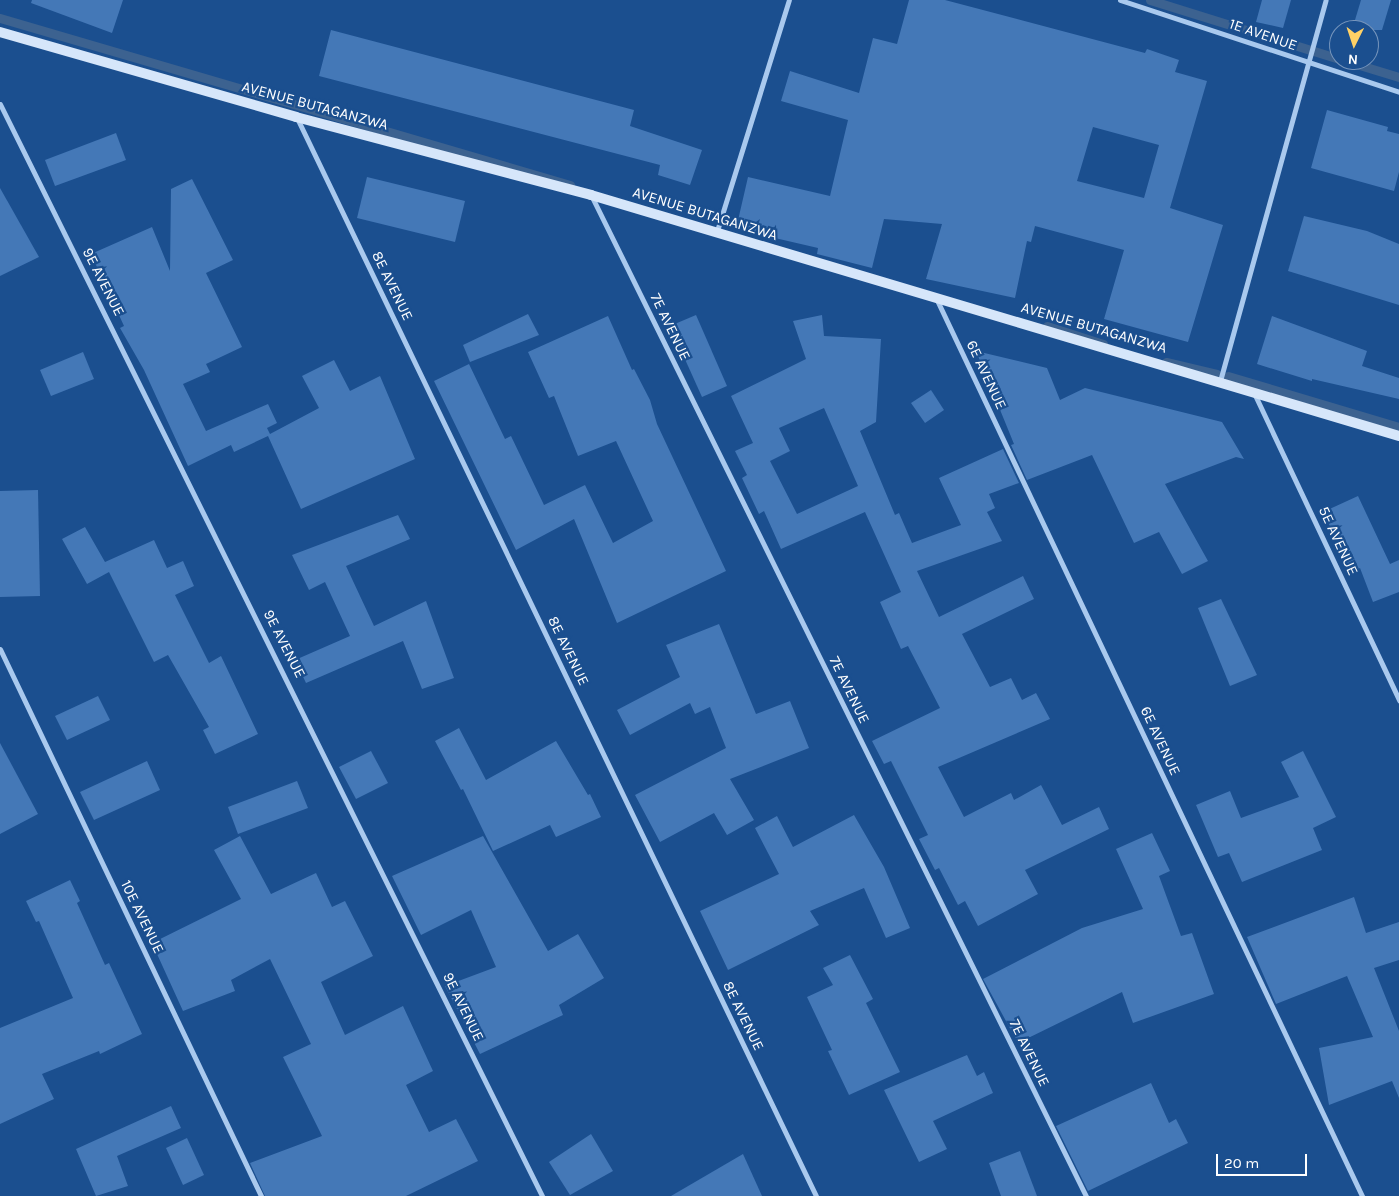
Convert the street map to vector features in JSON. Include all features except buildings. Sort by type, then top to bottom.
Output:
[{"type":"street","points":[[716,234],[789,0]]},
{"type":"street","name":"1E AVENUE","points":[[1120,0],[1399,92]]},
{"type":"street","points":[[1220,381],[1307,62],[1326,0]]},
{"type":"street","name":"AVENUE BUTAGANZWA","points":[[0,32],[296,117],[591,195],[716,234],[1220,381],[1399,436]]},
{"type":"street","name":"9E AVENUE","points":[[0,104],[542,1196]]},
{"type":"street","name":"8E AVENUE","points":[[296,117],[816,1196]]},
{"type":"street","name":"7E AVENUE","points":[[591,195],[1086,1196]]},
{"type":"street","name":"6E AVENUE","points":[[935,297],[1362,1196]]},
{"type":"street","name":"5E AVENUE","points":[[1254,393],[1399,700]]},
{"type":"street","name":"10E AVENUE","points":[[0,649],[261,1196]]},
{"type":"waterway","points":[[1150,0],[1329,56]]},
{"type":"waterway","points":[[0,18],[570,185]]},
{"type":"waterway","points":[[1376,70],[1399,77]]},
{"type":"waterway","points":[[1047,326],[1103,344]]},
{"type":"waterway","points":[[1166,362],[1217,374]]},
{"type":"waterway","points":[[1228,376],[1399,427]]}]
